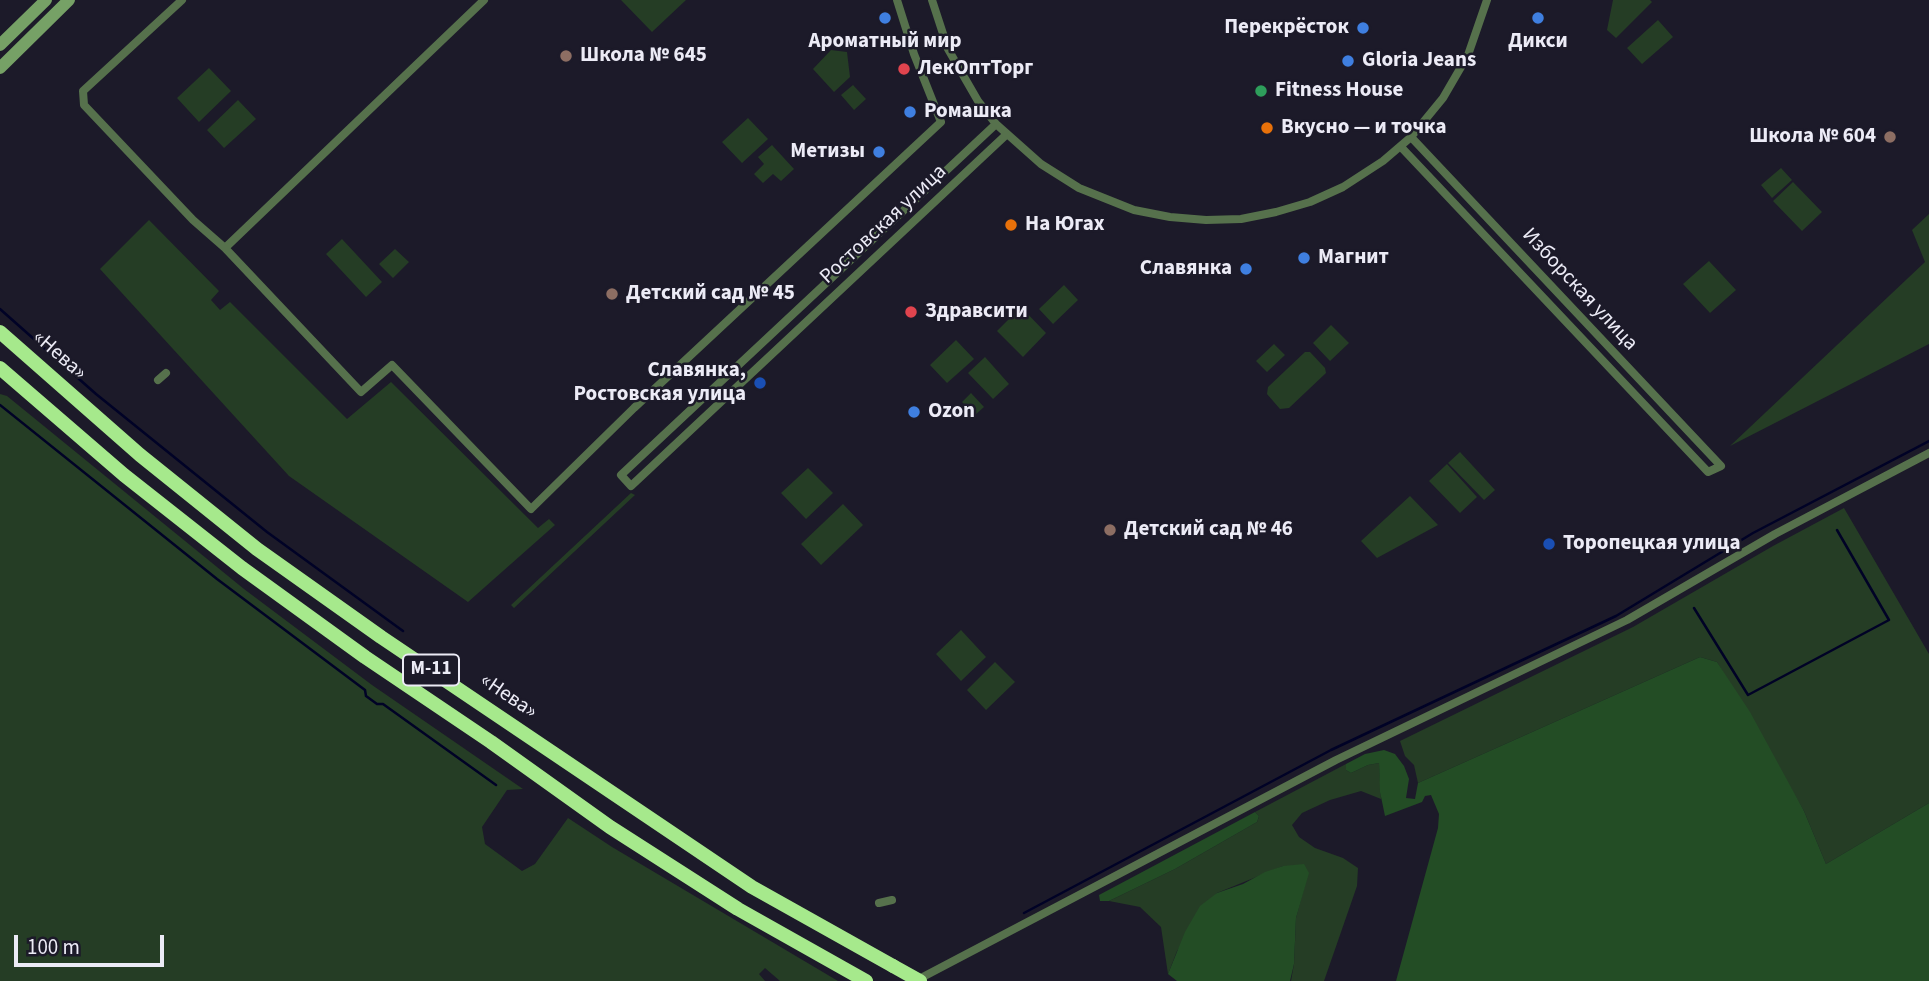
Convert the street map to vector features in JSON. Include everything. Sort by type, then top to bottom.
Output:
[{"type":"highway","name":"«Нева»","points":[[0,332],[141,455],[257,549],[313,589],[752,887],[917,981]]},
{"type":"highway","name":"М-11","points":[[0,368],[124,475],[242,568],[365,657],[610,827],[738,909],[866,981]]},
{"type":"main road","points":[[0,45],[46,0]]},
{"type":"main road","points":[[0,68],[69,0]]},
{"type":"street","points":[[182,0],[83,91],[84,105],[193,220],[225,248],[361,392],[392,365],[531,509],[634,408],[941,122],[897,0]]},
{"type":"street","points":[[225,248],[484,0]]},
{"type":"street","points":[[932,0],[948,49],[961,76],[996,124],[1041,164],[1100,198],[1170,217],[1206,220],[1265,215],[1310,202],[1373,169],[1411,137],[1436,108],[1457,77],[1478,31],[1487,0]]},
{"type":"street","name":"Ростовская улица","points":[[996,124],[621,475],[631,486],[1007,134]]},
{"type":"street","name":"Изборская улица","points":[[1401,147],[1708,472],[1721,466],[1411,137]]},
{"type":"street","points":[[158,380],[166,373]]},
{"type":"street","points":[[917,981],[1336,760],[1627,620],[1775,534],[1929,453]]},
{"type":"street","points":[[879,903],[892,900]]},
{"type":"green space","points":[[621,0],[686,0],[652,32]]},
{"type":"green space","points":[[1613,0],[1652,2],[1616,38],[1607,30]]},
{"type":"green space","points":[[1658,20],[1673,37],[1642,64],[1627,48]]},
{"type":"green space","points":[[831,50],[847,52],[850,77],[834,92],[813,69]]},
{"type":"green space","points":[[209,68],[231,91],[199,122],[177,98]]},
{"type":"green space","points":[[853,85],[866,99],[854,110],[841,95]]},
{"type":"green space","points":[[238,100],[256,119],[224,148],[207,130]]},
{"type":"green space","points":[[748,118],[768,139],[742,163],[722,142]]},
{"type":"green space","points":[[772,145],[794,169],[781,181],[773,174],[763,183],[754,174],[764,164],[758,157]]},
{"type":"green space","points":[[1781,168],[1792,180],[1772,198],[1761,185]]},
{"type":"green space","points":[[1793,182],[1822,212],[1802,231],[1773,201]]},
{"type":"green space","points":[[1929,214],[1929,344],[1730,446],[1925,262],[1912,230]]},
{"type":"green space","points":[[149,220],[219,291],[211,300],[220,310],[230,302],[347,419],[391,382],[538,528],[549,519],[555,525],[468,602],[289,476],[100,269]]},
{"type":"green space","points":[[342,239],[382,282],[366,297],[326,254]]},
{"type":"green space","points":[[395,249],[409,262],[393,278],[379,264]]},
{"type":"green space","points":[[1709,261],[1736,290],[1710,313],[1683,284]]},
{"type":"green space","points":[[1064,285],[1078,300],[1053,324],[1039,309]]},
{"type":"green space","points":[[1021,307],[1046,333],[1023,357],[997,331]]},
{"type":"green space","points":[[1331,325],[1349,343],[1330,361],[1313,343]]},
{"type":"green space","points":[[956,340],[974,359],[947,383],[930,365]]},
{"type":"green space","points":[[1274,344],[1285,355],[1267,372],[1256,361]]},
{"type":"green space","points":[[1305,352],[1310,352],[1325,368],[1326,373],[1289,408],[1280,409],[1267,394],[1268,387]]},
{"type":"green space","points":[[985,357],[1009,384],[993,399],[968,373]]},
{"type":"green space","points":[[971,393],[984,407],[975,415],[962,402]]},
{"type":"green space","points":[[0,394],[7,396],[244,589],[372,685],[523,789],[507,790],[482,827],[485,844],[522,871],[535,864],[568,818],[838,981],[780,981],[765,968],[759,974],[765,981],[0,981]]},
{"type":"green space","points":[[1460,452],[1495,490],[1484,500],[1448,463]]},
{"type":"green space","points":[[1447,464],[1477,497],[1460,513],[1429,481]]},
{"type":"green space","points":[[808,468],[833,493],[806,519],[781,493]]},
{"type":"green space","points":[[631,493],[635,495],[514,608],[511,605]]},
{"type":"green space","points":[[1410,496],[1438,525],[1377,558],[1361,541]]},
{"type":"green space","points":[[843,504],[863,525],[821,565],[801,544]]},
{"type":"green space","points":[[1844,508],[1929,654],[1929,803],[1826,864],[1804,811],[1717,662],[1700,657],[1418,783],[1414,765],[1405,756],[1400,741],[1633,627]]},
{"type":"green space","points":[[961,630],[986,657],[961,681],[936,654]]},
{"type":"green space","points":[[1700,657],[1717,662],[1750,712],[1804,811],[1826,864],[1929,803],[1929,981],[1396,981],[1438,828],[1439,814],[1431,795],[1425,796],[1422,802],[1385,816],[1380,792],[1379,763],[1351,773],[1346,770],[1346,764],[1365,754],[1384,750],[1395,754],[1409,779],[1406,798],[1415,799],[1418,783]]},
{"type":"green space","points":[[995,662],[1015,682],[986,710],[967,690]]},
{"type":"green space","points":[[1379,763],[1381,799],[1361,791],[1330,800],[1302,813],[1292,825],[1299,837],[1315,848],[1343,858],[1358,868],[1357,886],[1324,981],[1291,981],[1296,918],[1308,873],[1283,866],[1217,893],[1177,951],[1168,974],[1161,927],[1140,907],[1109,901],[1175,869],[1257,822],[1259,816],[1255,812],[1346,764],[1346,770],[1351,773]]},
{"type":"green space","points":[[1255,812],[1259,816],[1257,822],[1175,869],[1109,901],[1100,901],[1099,895]]},
{"type":"green space","points":[[1304,864],[1309,873],[1296,918],[1294,964],[1290,981],[1177,981],[1168,974],[1185,932],[1200,906],[1217,893],[1243,884],[1265,872],[1283,866]]},
{"type":"waterway","points":[[0,309],[96,394],[267,532],[403,631]]},
{"type":"waterway","points":[[0,405],[217,579],[365,690],[366,696],[377,704],[383,704],[496,785]]},
{"type":"waterway","points":[[1024,913],[1331,750],[1616,616],[1753,533],[1929,441]]},
{"type":"waterway","points":[[1694,608],[1748,695],[1889,620],[1837,530]]},
{"type":"place","name":"Ароматный мир","points":[[885,18]]},
{"type":"place","name":"Дикси","points":[[1538,18]]},
{"type":"place","name":"Перекрёсток","points":[[1363,28]]},
{"type":"place","name":"Школа № 645","points":[[566,56]]},
{"type":"place","name":"Gloria Jeans","points":[[1348,61]]},
{"type":"place","name":"ЛекОптТорг","points":[[904,69]]},
{"type":"place","name":"Fitness House","points":[[1261,91]]},
{"type":"place","name":"Ромашка","points":[[910,112]]},
{"type":"place","name":"Вкусно — и точка","points":[[1267,128]]},
{"type":"place","name":"Школа № 604","points":[[1890,137]]},
{"type":"place","name":"Метизы","points":[[879,152]]},
{"type":"place","name":"На Югах","points":[[1011,225]]},
{"type":"place","name":"Магнит","points":[[1304,258]]},
{"type":"place","name":"Славянка","points":[[1246,269]]},
{"type":"place","name":"Детский сад № 45","points":[[612,294]]},
{"type":"place","name":"Здравсити","points":[[911,312]]},
{"type":"place","name":"Славянка, Ростовская улица","points":[[760,383]]},
{"type":"place","name":"Ozon","points":[[914,412]]},
{"type":"place","name":"Детский сад № 46","points":[[1110,530]]},
{"type":"place","name":"Торопецкая улица","points":[[1549,544]]}]
